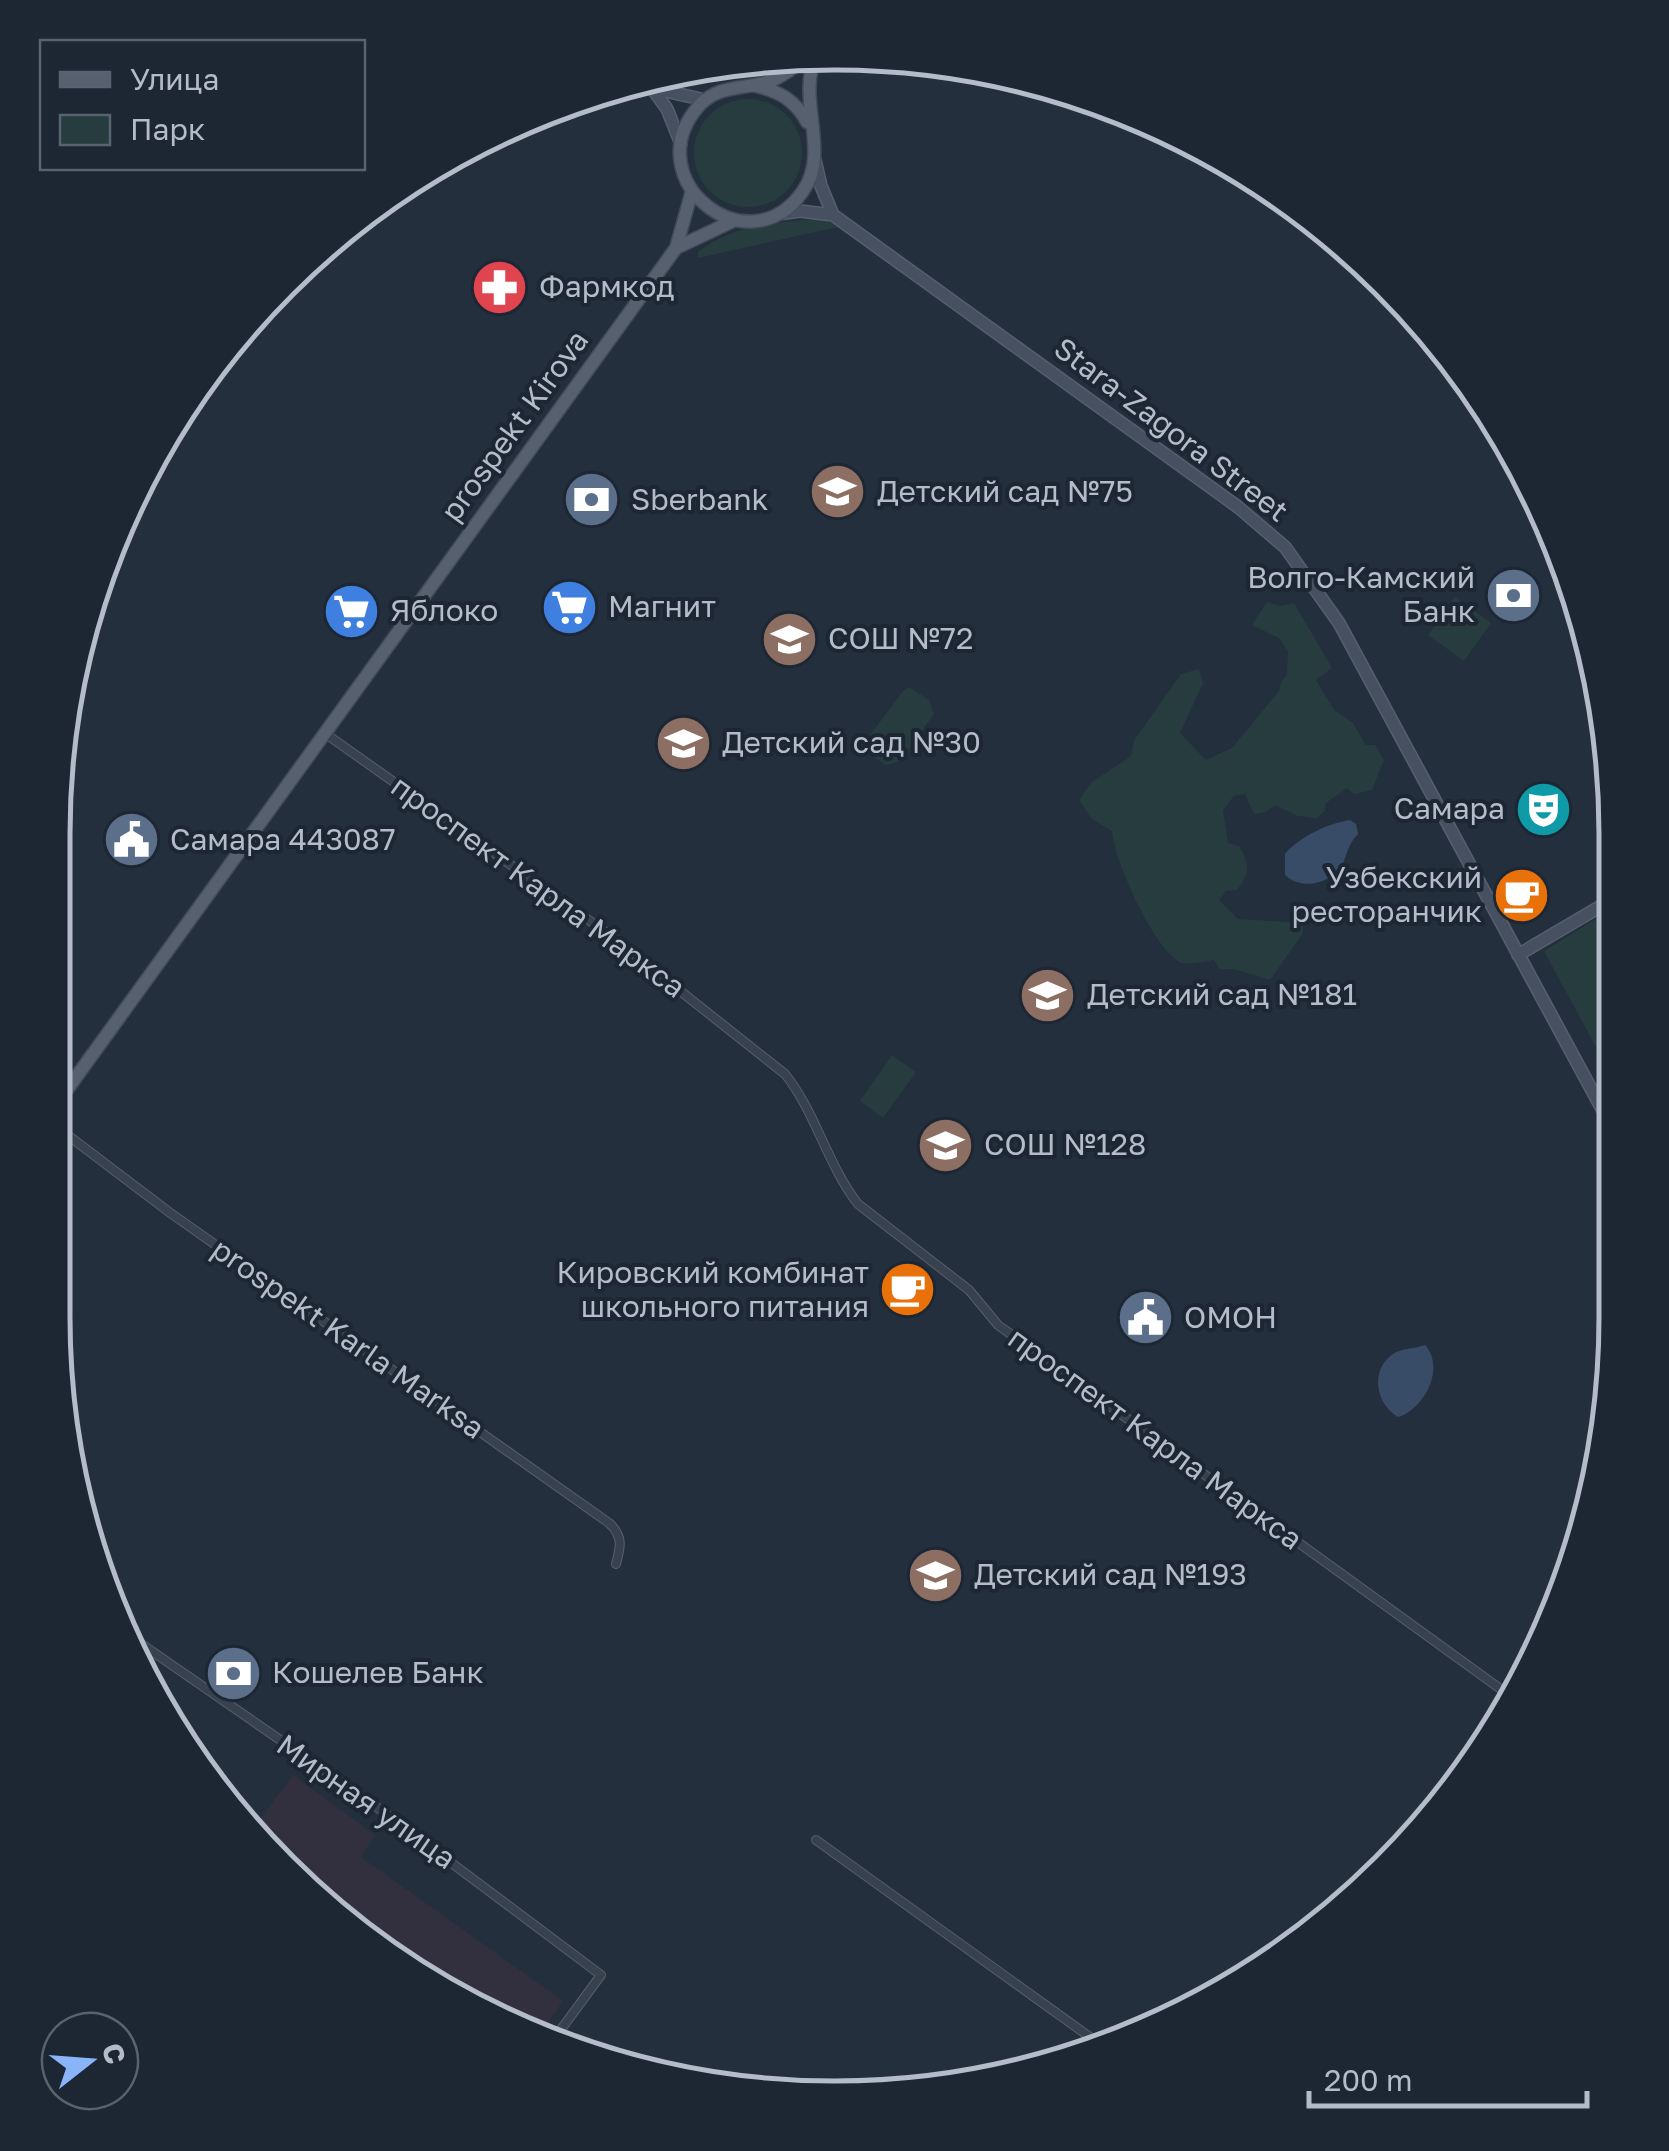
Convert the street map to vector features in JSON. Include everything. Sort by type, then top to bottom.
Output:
[{"type":"main road","points":[[813,71],[809,92],[815,160],[820,186],[834,215]]},
{"type":"main road","points":[[785,72],[754,85],[732,87],[704,100],[689,119],[681,144],[681,165],[692,191],[724,218],[748,221],[800,211],[834,215]]},
{"type":"main road","points":[[754,85],[776,91],[791,101],[812,133]]},
{"type":"main road","points":[[666,89],[704,100]]},
{"type":"main road","points":[[654,92],[667,109],[681,144]]},
{"type":"main road","points":[[778,214],[804,189],[815,160]]},
{"type":"main road","points":[[676,248],[692,191]]},
{"type":"main road","name":"Stara-Zagora Street","points":[[834,215],[1238,507],[1285,546],[1338,623],[1599,1104]]},
{"type":"main road","points":[[676,248],[734,220]]},
{"type":"main road","name":"prospekt Kirova","points":[[70,1086],[676,248]]},
{"type":"main road","points":[[1518,955],[1599,907]]},
{"type":"street","name":"проспект Карла Маркса","points":[[326,734],[568,904],[704,1007],[784,1074],[797,1089],[844,1186],[858,1204],[969,1290],[998,1324],[1503,1687]]},
{"type":"street","name":"prospekt Karla Marksa","points":[[70,1137],[168,1212],[609,1523],[618,1532],[621,1546],[616,1564]]},
{"type":"street","name":"Мирная улица","points":[[145,1647],[370,1802],[602,1974],[561,2030]]},
{"type":"street","points":[[816,1840],[1089,2037]]},
{"type":"shaded area","points":[[293,1775],[375,1835],[361,1857],[563,2001],[547,2025],[452,1979],[369,1923],[330,1891],[259,1820]]},
{"type":"green space","points":[[748,99],[769,103],[786,115],[798,132],[802,153],[798,174],[786,191],[769,203],[748,207],[727,203],[710,191],[698,174],[694,153],[698,132],[710,115],[727,103]]},
{"type":"green space","points":[[823,219],[838,227],[698,258],[698,252],[711,243],[741,230]]},
{"type":"green space","points":[[1455,597],[1491,623],[1464,661],[1428,635]]},
{"type":"green space","points":[[1267,602],[1280,606],[1294,603],[1332,668],[1316,680],[1334,710],[1353,723],[1366,745],[1375,745],[1384,760],[1372,790],[1354,794],[1347,788],[1326,803],[1325,811],[1317,818],[1298,816],[1275,805],[1254,814],[1245,794],[1234,796],[1223,810],[1228,843],[1239,846],[1247,868],[1237,890],[1226,891],[1219,900],[1238,919],[1303,923],[1303,933],[1270,980],[1234,969],[1219,969],[1214,960],[1182,963],[1172,956],[1138,904],[1112,831],[1092,819],[1079,800],[1092,782],[1130,757],[1135,739],[1181,674],[1199,669],[1203,683],[1180,733],[1206,760],[1232,748],[1279,691],[1287,675],[1288,651],[1279,638],[1252,625]]},
{"type":"green space","points":[[909,687],[929,700],[934,714],[900,761],[886,765],[868,753],[865,742]]},
{"type":"green space","points":[[1599,917],[1599,1053],[1544,951]]},
{"type":"green space","points":[[892,1055],[916,1072],[883,1118],[860,1101]]},
{"type":"water","points":[[1350,820],[1356,824],[1358,834],[1332,876],[1308,884],[1285,875],[1285,854],[1298,842]]},
{"type":"water","points":[[1425,1345],[1433,1365],[1429,1387],[1416,1406],[1398,1417],[1380,1395],[1381,1369],[1397,1352]]},
{"type":"place","name":"Фармкод","points":[[500,287]]},
{"type":"place","name":"Детский сад №75","points":[[838,492]]},
{"type":"place","name":"Sberbank","points":[[592,500]]},
{"type":"place","name":"Волго-Камский Банк","points":[[1514,595]]},
{"type":"place","name":"Магнит","points":[[569,607]]},
{"type":"place","name":"Яблоко","points":[[351,611]]},
{"type":"place","name":"СОШ №72","points":[[789,639]]},
{"type":"place","name":"Детский сад №30","points":[[683,743]]},
{"type":"place","name":"Самара","points":[[1544,809]]},
{"type":"place","name":"Самара 443087","points":[[131,840]]},
{"type":"place","name":"Узбекский ресторанчик","points":[[1521,895]]},
{"type":"place","name":"Детский сад №181","points":[[1048,995]]},
{"type":"place","name":"СОШ №128","points":[[945,1145]]},
{"type":"place","name":"Кировский комбинат школьного питания","points":[[908,1290]]},
{"type":"place","name":"ОМОН","points":[[1145,1318]]},
{"type":"place","name":"Детский сад №193","points":[[935,1575]]},
{"type":"place","name":"Кошелев Банк","points":[[233,1673]]}]
